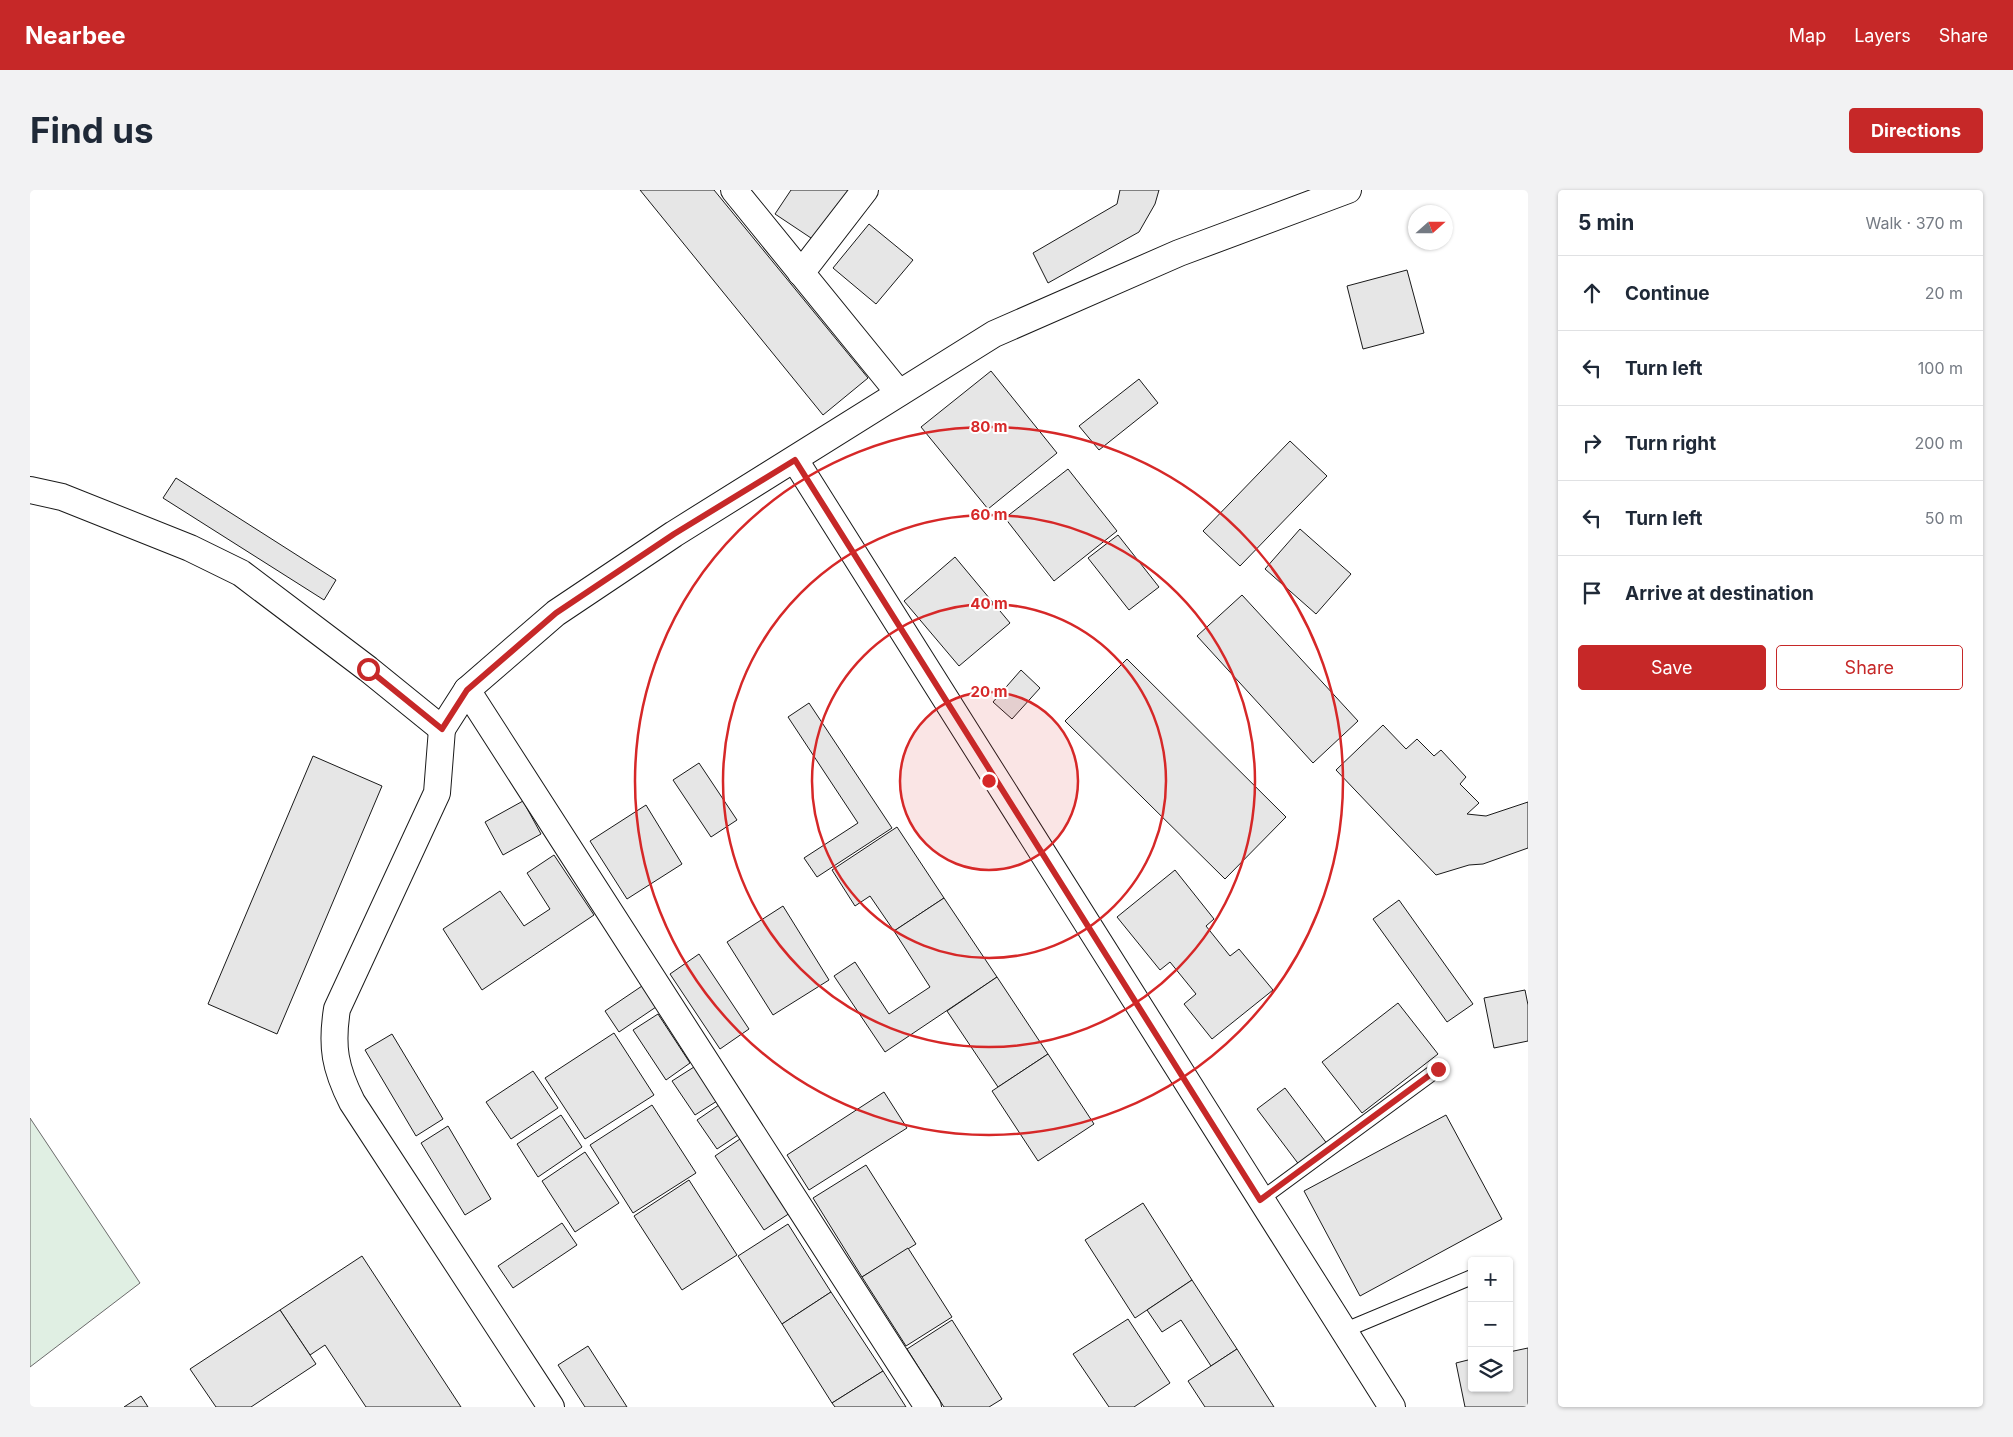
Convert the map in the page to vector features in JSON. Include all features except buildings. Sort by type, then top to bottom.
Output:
[{"type":"street","points":[[734,190],[899,393]]},
{"type":"street","points":[[801,273],[865,190]]},
{"type":"street","points":[[551,1407],[352,1102],[335,1059],[333,1033],[337,1009],[436,793],[442,729],[467,690],[556,613],[674,534],[994,334],[1179,253],[1348,190]]},
{"type":"street","points":[[795,460],[1392,1407]]},
{"type":"street","points":[[30,490],[62,498],[89,508],[190,548],[241,573],[368,669],[442,729]]},
{"type":"street","points":[[467,690],[928,1407]]},
{"type":"lane","points":[[1260,1200],[1438,1069]]},
{"type":"lane","points":[[1343,1331],[1468,1278]]},
{"type":"green space","points":[[30,1118],[140,1283],[30,1367]]},
{"type":"route","points":[[368,669],[442,729],[467,690],[556,613],[674,534],[795,460],[1260,1200],[1438,1069]]}]
